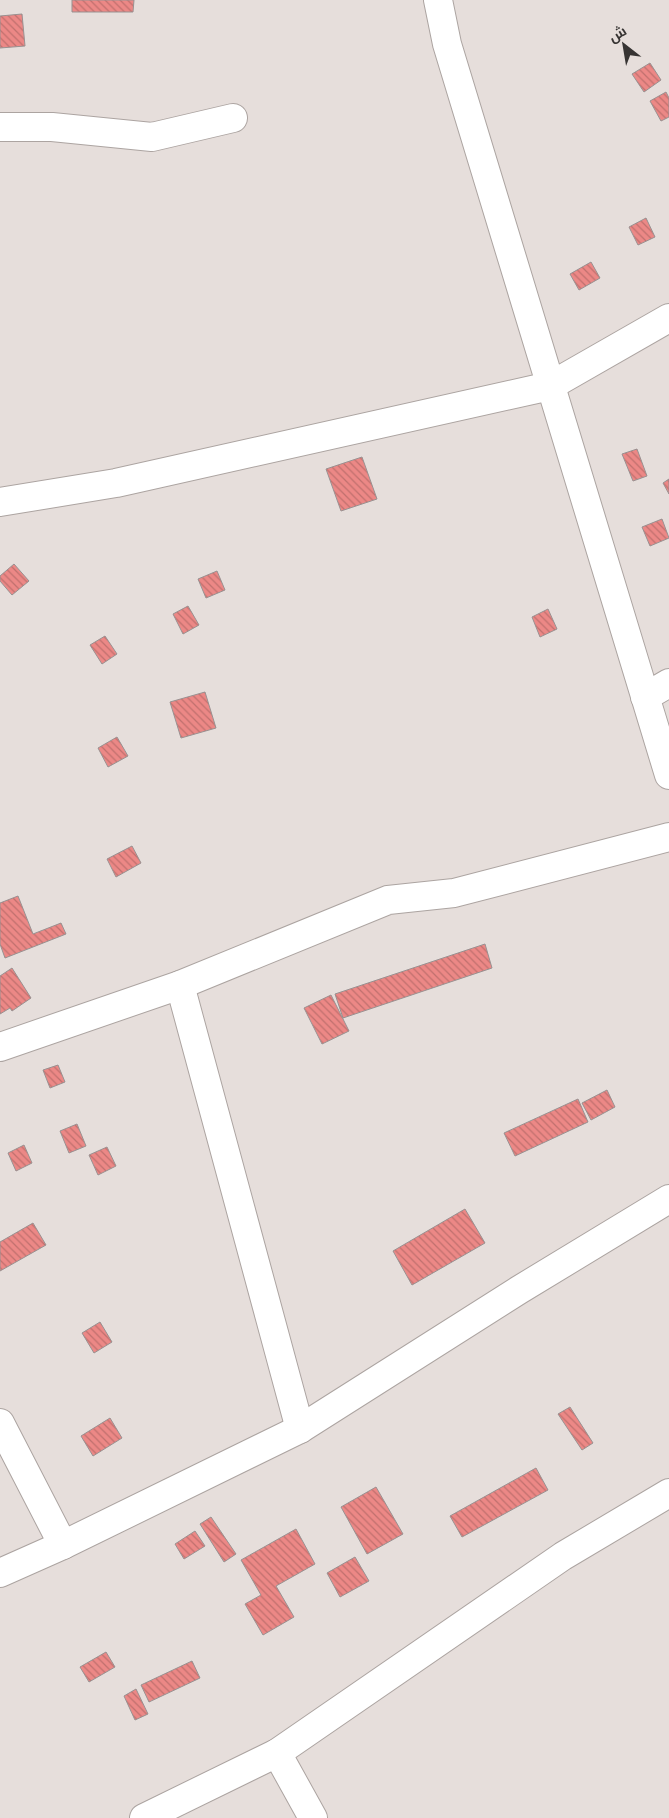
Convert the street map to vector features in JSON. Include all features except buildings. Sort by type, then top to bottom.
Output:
[{"type":"street","points":[[438,0],[447,44],[669,775]]},
{"type":"street","points":[[0,127],[52,127],[152,137],[233,118]]},
{"type":"street","points":[[0,502],[116,483],[550,386],[669,318]]},
{"type":"street","points":[[645,697],[669,683]]},
{"type":"street","points":[[0,1047],[180,985],[388,900],[454,893],[669,837]]},
{"type":"street","points":[[180,985],[300,1429]]},
{"type":"street","points":[[0,1573],[63,1545],[300,1429],[519,1290],[669,1199]]},
{"type":"street","points":[[0,1423],[63,1545]]},
{"type":"street","points":[[144,1818],[277,1752],[563,1556],[669,1493]]},
{"type":"street","points":[[277,1752],[313,1818]]}]
